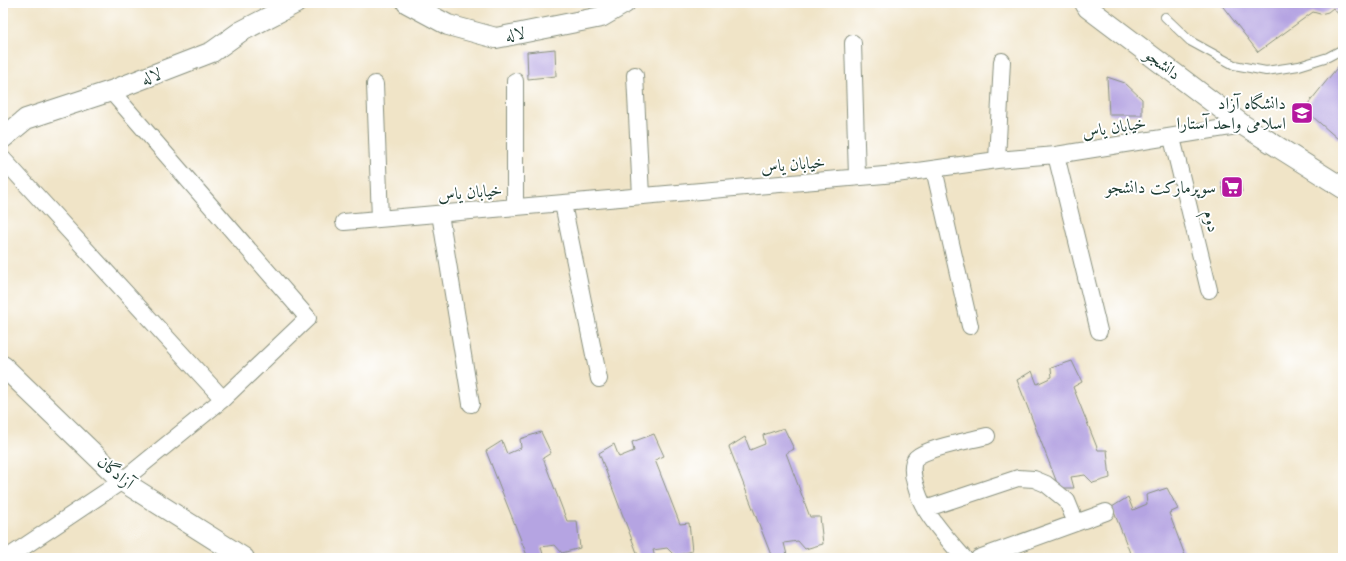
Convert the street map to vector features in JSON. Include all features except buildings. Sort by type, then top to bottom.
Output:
[{"type":"street","name":"لاله","points":[[3,138],[26,119],[111,91],[212,52],[240,32],[296,3]]},
{"type":"street","name":"لاله","points":[[408,3],[448,25],[496,38],[601,17],[625,3]]},
{"type":"street","name":"دانشجو","points":[[1085,3],[1088,8],[1243,125],[1343,188]]},
{"type":"street","points":[[853,43],[857,178]]},
{"type":"street","points":[[997,160],[1002,61]]},
{"type":"street","points":[[636,75],[641,196]]},
{"type":"street","points":[[515,81],[515,207]]},
{"type":"street","points":[[375,84],[380,219]]},
{"type":"street","points":[[7,558],[122,481],[223,398],[308,318],[111,91]]},
{"type":"street","name":"خیابان یاس","points":[[344,222],[857,178],[997,160],[1056,155],[1172,138],[1243,125]]},
{"type":"street","name":"دوم","points":[[1172,138],[1210,290]]},
{"type":"street","points":[[1056,155],[1099,331]]},
{"type":"street","points":[[3,159],[223,398]]},
{"type":"street","points":[[934,169],[970,326]]},
{"type":"street","points":[[563,204],[599,379]]},
{"type":"street","points":[[440,214],[471,404]]},
{"type":"street","name":"آزادگان","points":[[3,366],[122,481],[244,558]]},
{"type":"street","points":[[964,558],[925,509],[913,476],[912,465],[917,457],[937,449],[987,436]]},
{"type":"street","points":[[925,509],[1018,478],[1034,479],[1046,484],[1067,501],[1076,523]]},
{"type":"street","points":[[979,558],[1106,512]]},
{"type":"lane","points":[[1165,17],[1190,40],[1234,65],[1266,71],[1299,66],[1328,57],[1343,49]]},
{"type":"place","name":"دانشگاه آزاد اسلامی واحد آستارا","points":[[1302,113]]},
{"type":"place","name":"سوپرمارکت دانشجو","points":[[1232,187]]}]
